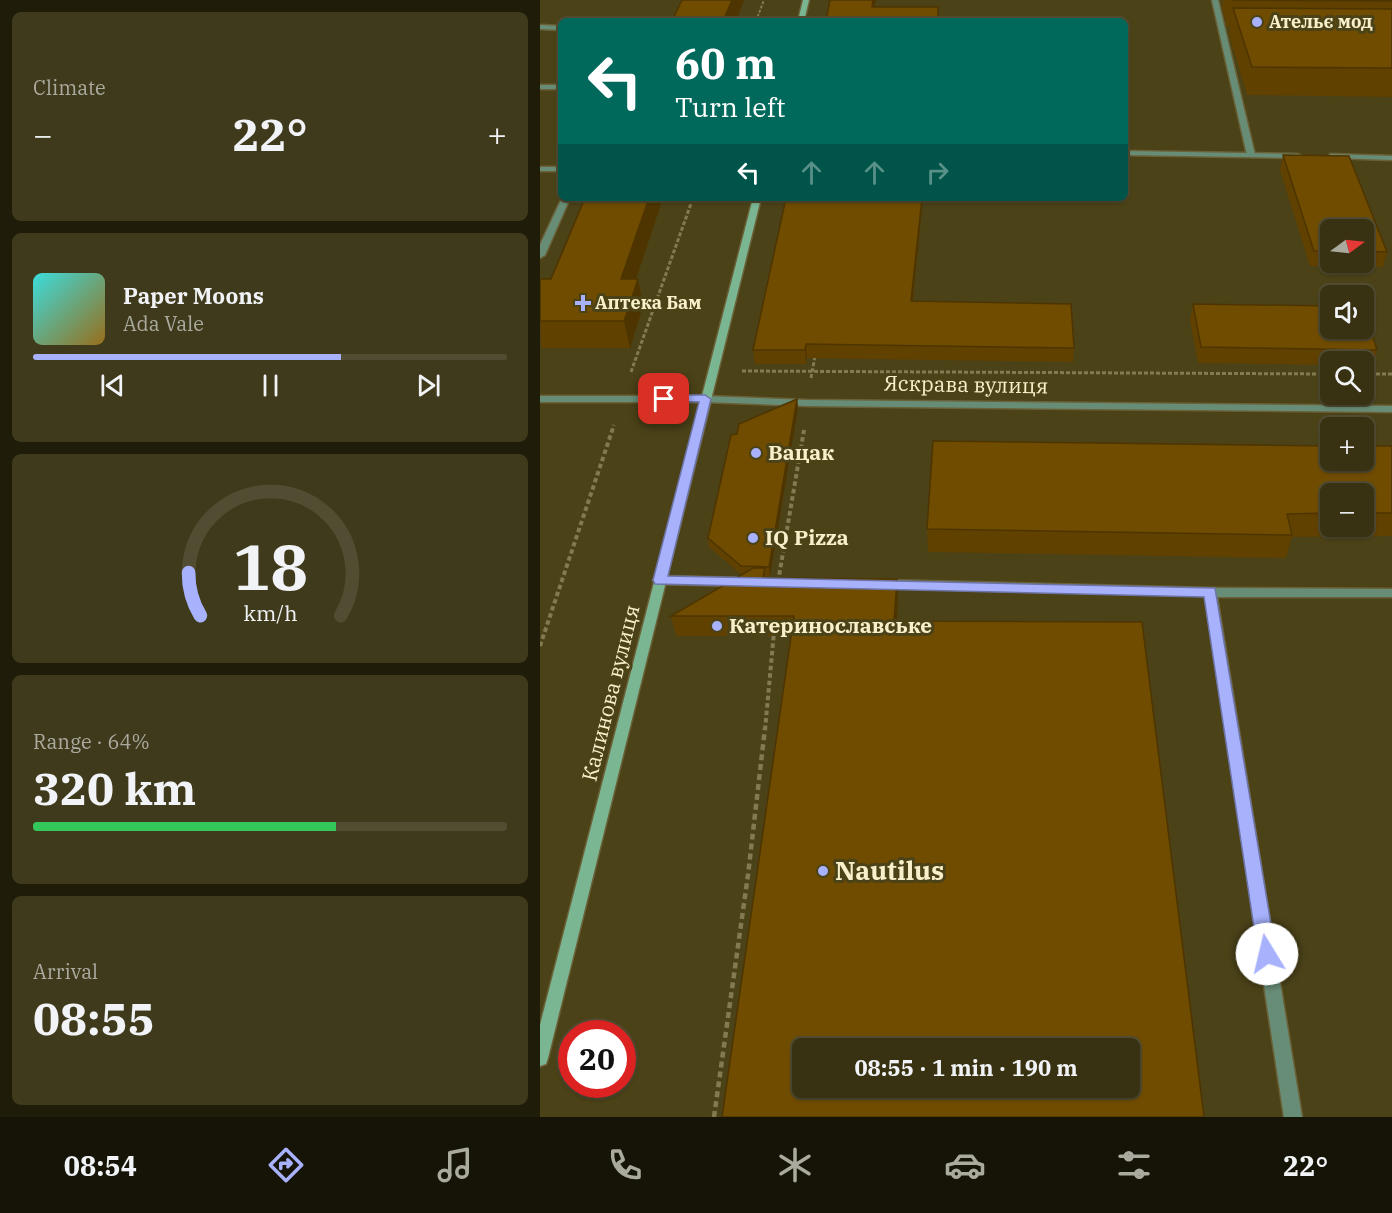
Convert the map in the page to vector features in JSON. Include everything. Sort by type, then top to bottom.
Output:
[{"type":"street","points":[[802,18],[806,0]]},
{"type":"street","points":[[1215,0],[1251,155]]},
{"type":"street","points":[[540,27],[558,27]]},
{"type":"street","points":[[1224,31],[1236,31]]},
{"type":"street","points":[[540,87],[558,87]]},
{"type":"street","points":[[1128,153],[1310,156]]},
{"type":"street","points":[[1321,156],[1392,158]]},
{"type":"street","points":[[540,170],[558,169]]},
{"type":"street","points":[[540,255],[565,201]]},
{"type":"street","name":"Калинова вулиця","points":[[540,1058],[756,201]]},
{"type":"street","name":"Яскрава вулиця","points":[[540,399],[705,399],[807,403],[1392,409]]},
{"type":"street","points":[[660,580],[754,582]]},
{"type":"street","points":[[864,584],[1210,592],[1392,593]]},
{"type":"street","points":[[1210,592],[1293,1117]]},
{"type":"path","points":[[757,18],[764,0]]},
{"type":"path","points":[[632,370],[692,201]]},
{"type":"path","points":[[807,403],[816,349]]},
{"type":"path","points":[[812,372],[1320,374]]},
{"type":"path","points":[[1374,374],[1392,374]]},
{"type":"path","points":[[777,594],[805,421]]},
{"type":"path","points":[[540,646],[614,424]]},
{"type":"path","points":[[714,1117],[768,714],[774,630]]},
{"type":"building","points":[[682,0],[732,0],[724,18],[673,18]]},
{"type":"building","points":[[830,0],[873,0],[872,7],[938,7],[938,18],[827,18]]},
{"type":"building","points":[[1231,0],[1392,0],[1392,1]]},
{"type":"building","points":[[1233,8],[1392,9],[1392,68],[1252,67]]},
{"type":"building","points":[[1283,155],[1349,156],[1374,219],[1320,219],[1320,251],[1314,251]]},
{"type":"building","points":[[584,201],[648,201],[621,279],[638,279],[624,321],[540,321],[540,279],[551,279]]},
{"type":"building","points":[[785,201],[922,201],[911,301],[1071,304],[1074,348],[806,344],[805,350],[753,350]]},
{"type":"building","points":[[1374,219],[1387,252],[1374,251]]},
{"type":"building","points":[[1193,304],[1320,306],[1320,339],[1373,339],[1377,350],[1201,347]]},
{"type":"building","name":"IQ Pizza","points":[[797,399],[769,567],[741,566],[708,538],[731,435],[737,434],[739,424]]},
{"type":"building","points":[[933,441],[1320,446],[1320,471],[1374,471],[1374,446],[1392,446],[1392,513],[1374,513],[1374,483],[1320,483],[1320,513],[1287,514],[1292,535],[927,529]]},
{"type":"building","points":[[753,568],[765,568],[763,578],[897,579],[894,621],[1142,622],[1204,1117],[722,1117],[794,616],[671,616]]},
{"type":"place","name":"Ательє мод","points":[[1257,22]]},
{"type":"place","name":"Аптека Бам","points":[[583,303]]},
{"type":"place","name":"Вацак","points":[[756,453]]},
{"type":"place","name":"IQ Pizza","points":[[753,538]]},
{"type":"place","name":"Катеринославське","points":[[717,626]]},
{"type":"place","name":"Nautilus","points":[[823,871]]},
{"type":"route","points":[[664,399],[705,399],[660,580],[935,584],[1210,592],[1267,954]]}]
